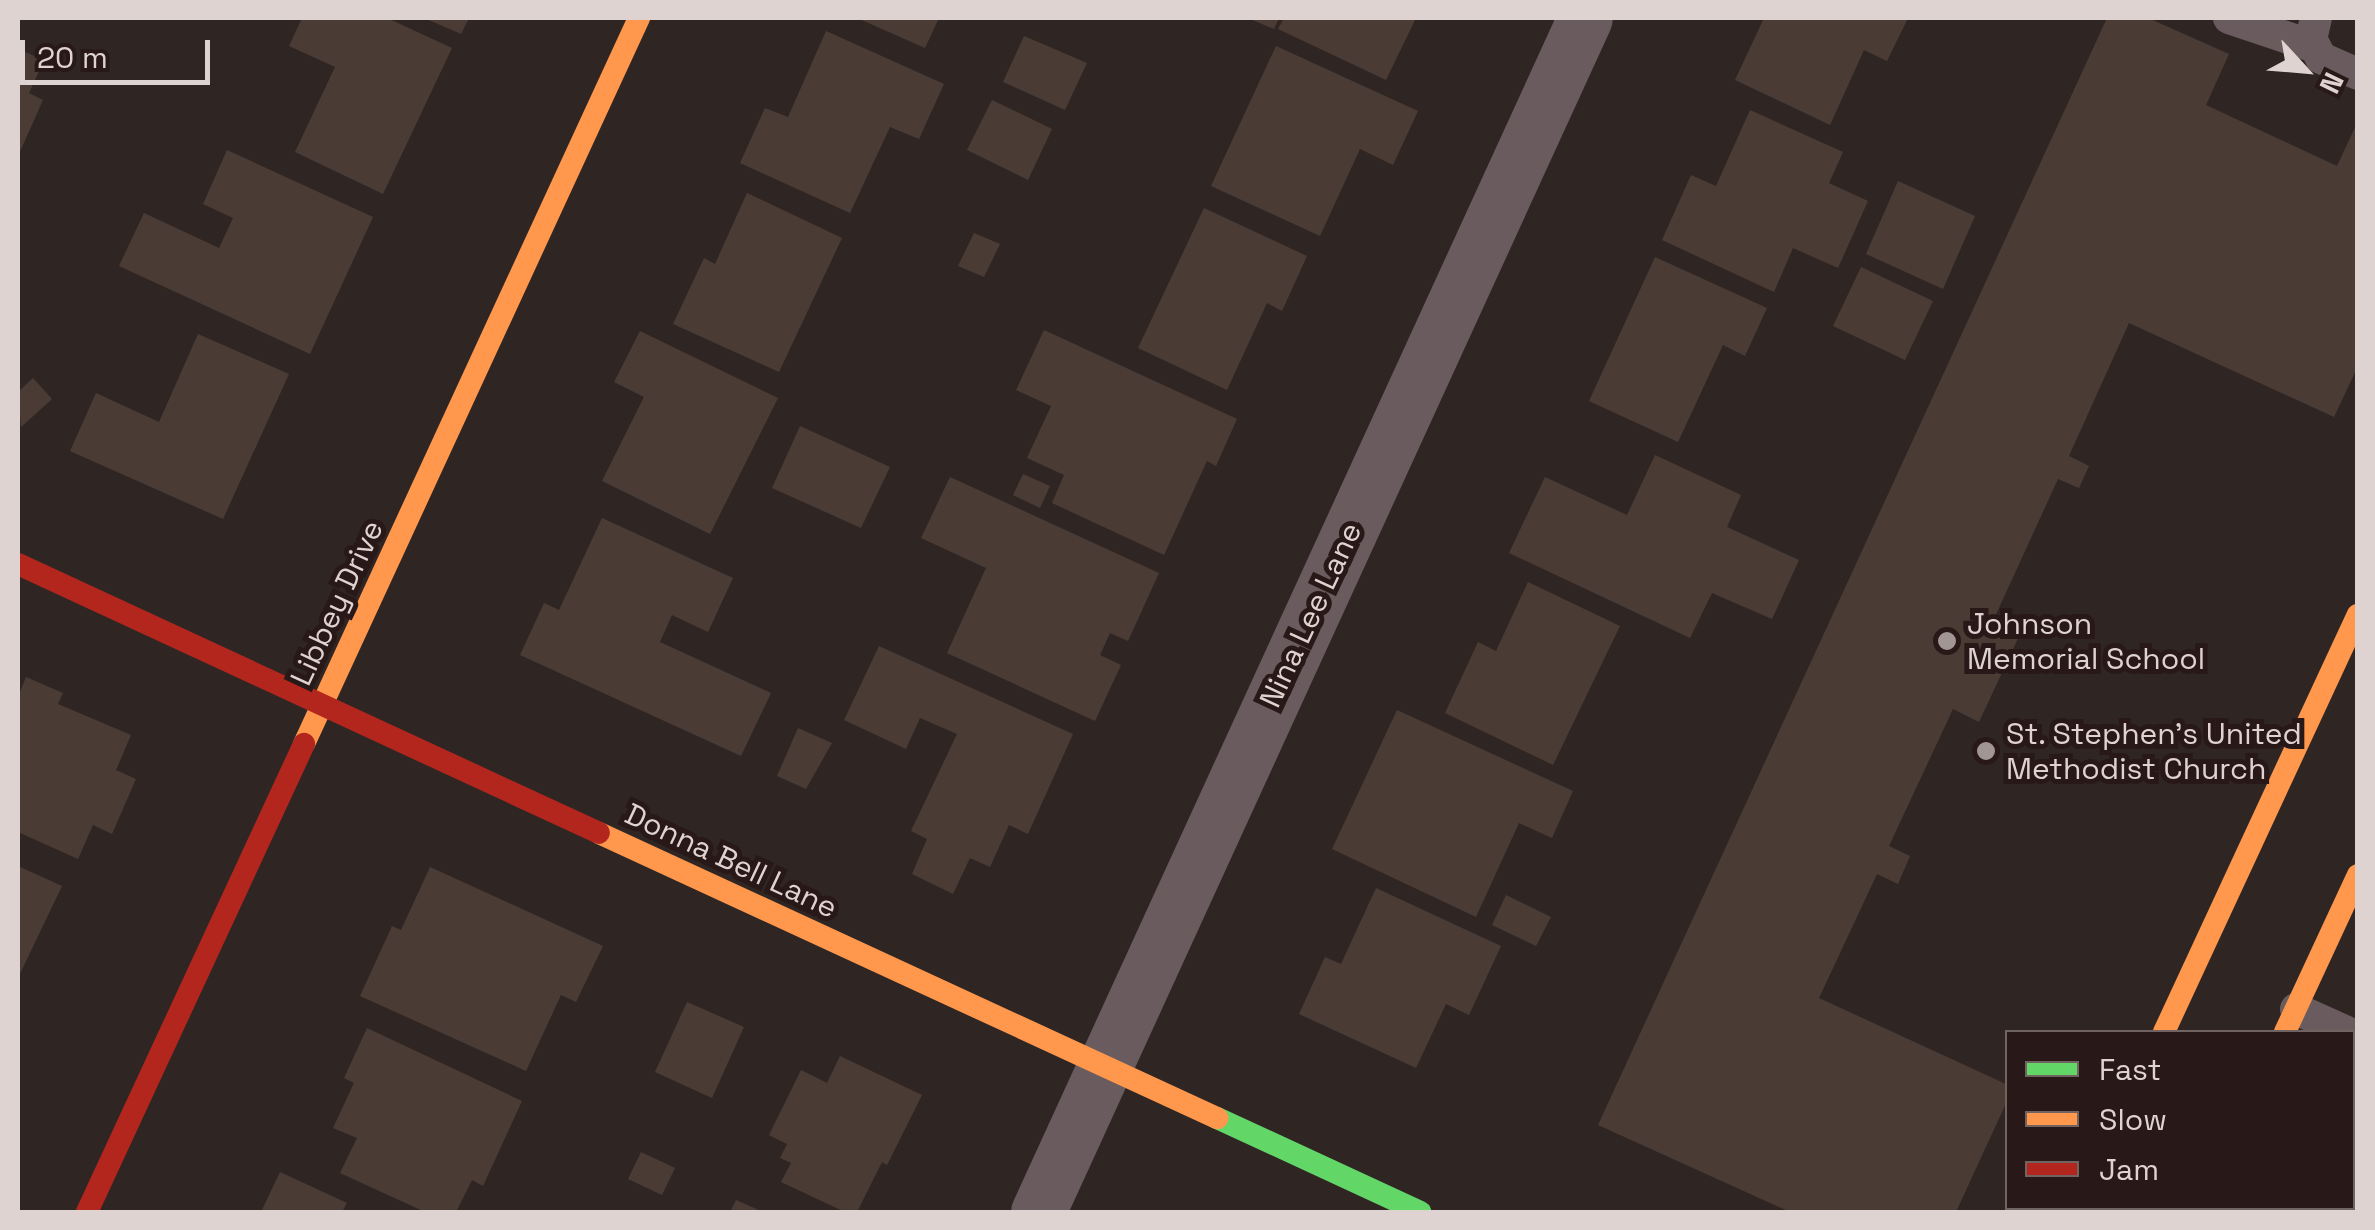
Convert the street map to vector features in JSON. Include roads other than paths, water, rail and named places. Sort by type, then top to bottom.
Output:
[{"type":"street","name":"Libbey Drive","points":[[87,1212],[638,18]]},
{"type":"street","name":"Nina Lee Lane","points":[[1038,1212],[1585,18]]},
{"type":"street","name":"Donna Bell Lane","points":[[18,564],[1420,1212]]},
{"type":"street","points":[[2165,1030],[2358,615]]},
{"type":"street","points":[[2291,1021],[2358,874]]},
{"type":"lane","points":[[2229,18],[2316,32],[2321,58],[2358,74]]},
{"type":"lane","points":[[2291,1021],[2330,1030]]},
{"type":"place","name":"Johnson Memorial School","points":[[1947,641]]},
{"type":"place","name":"St. Stephen's United Methodist Church","points":[[1986,751]]}]
